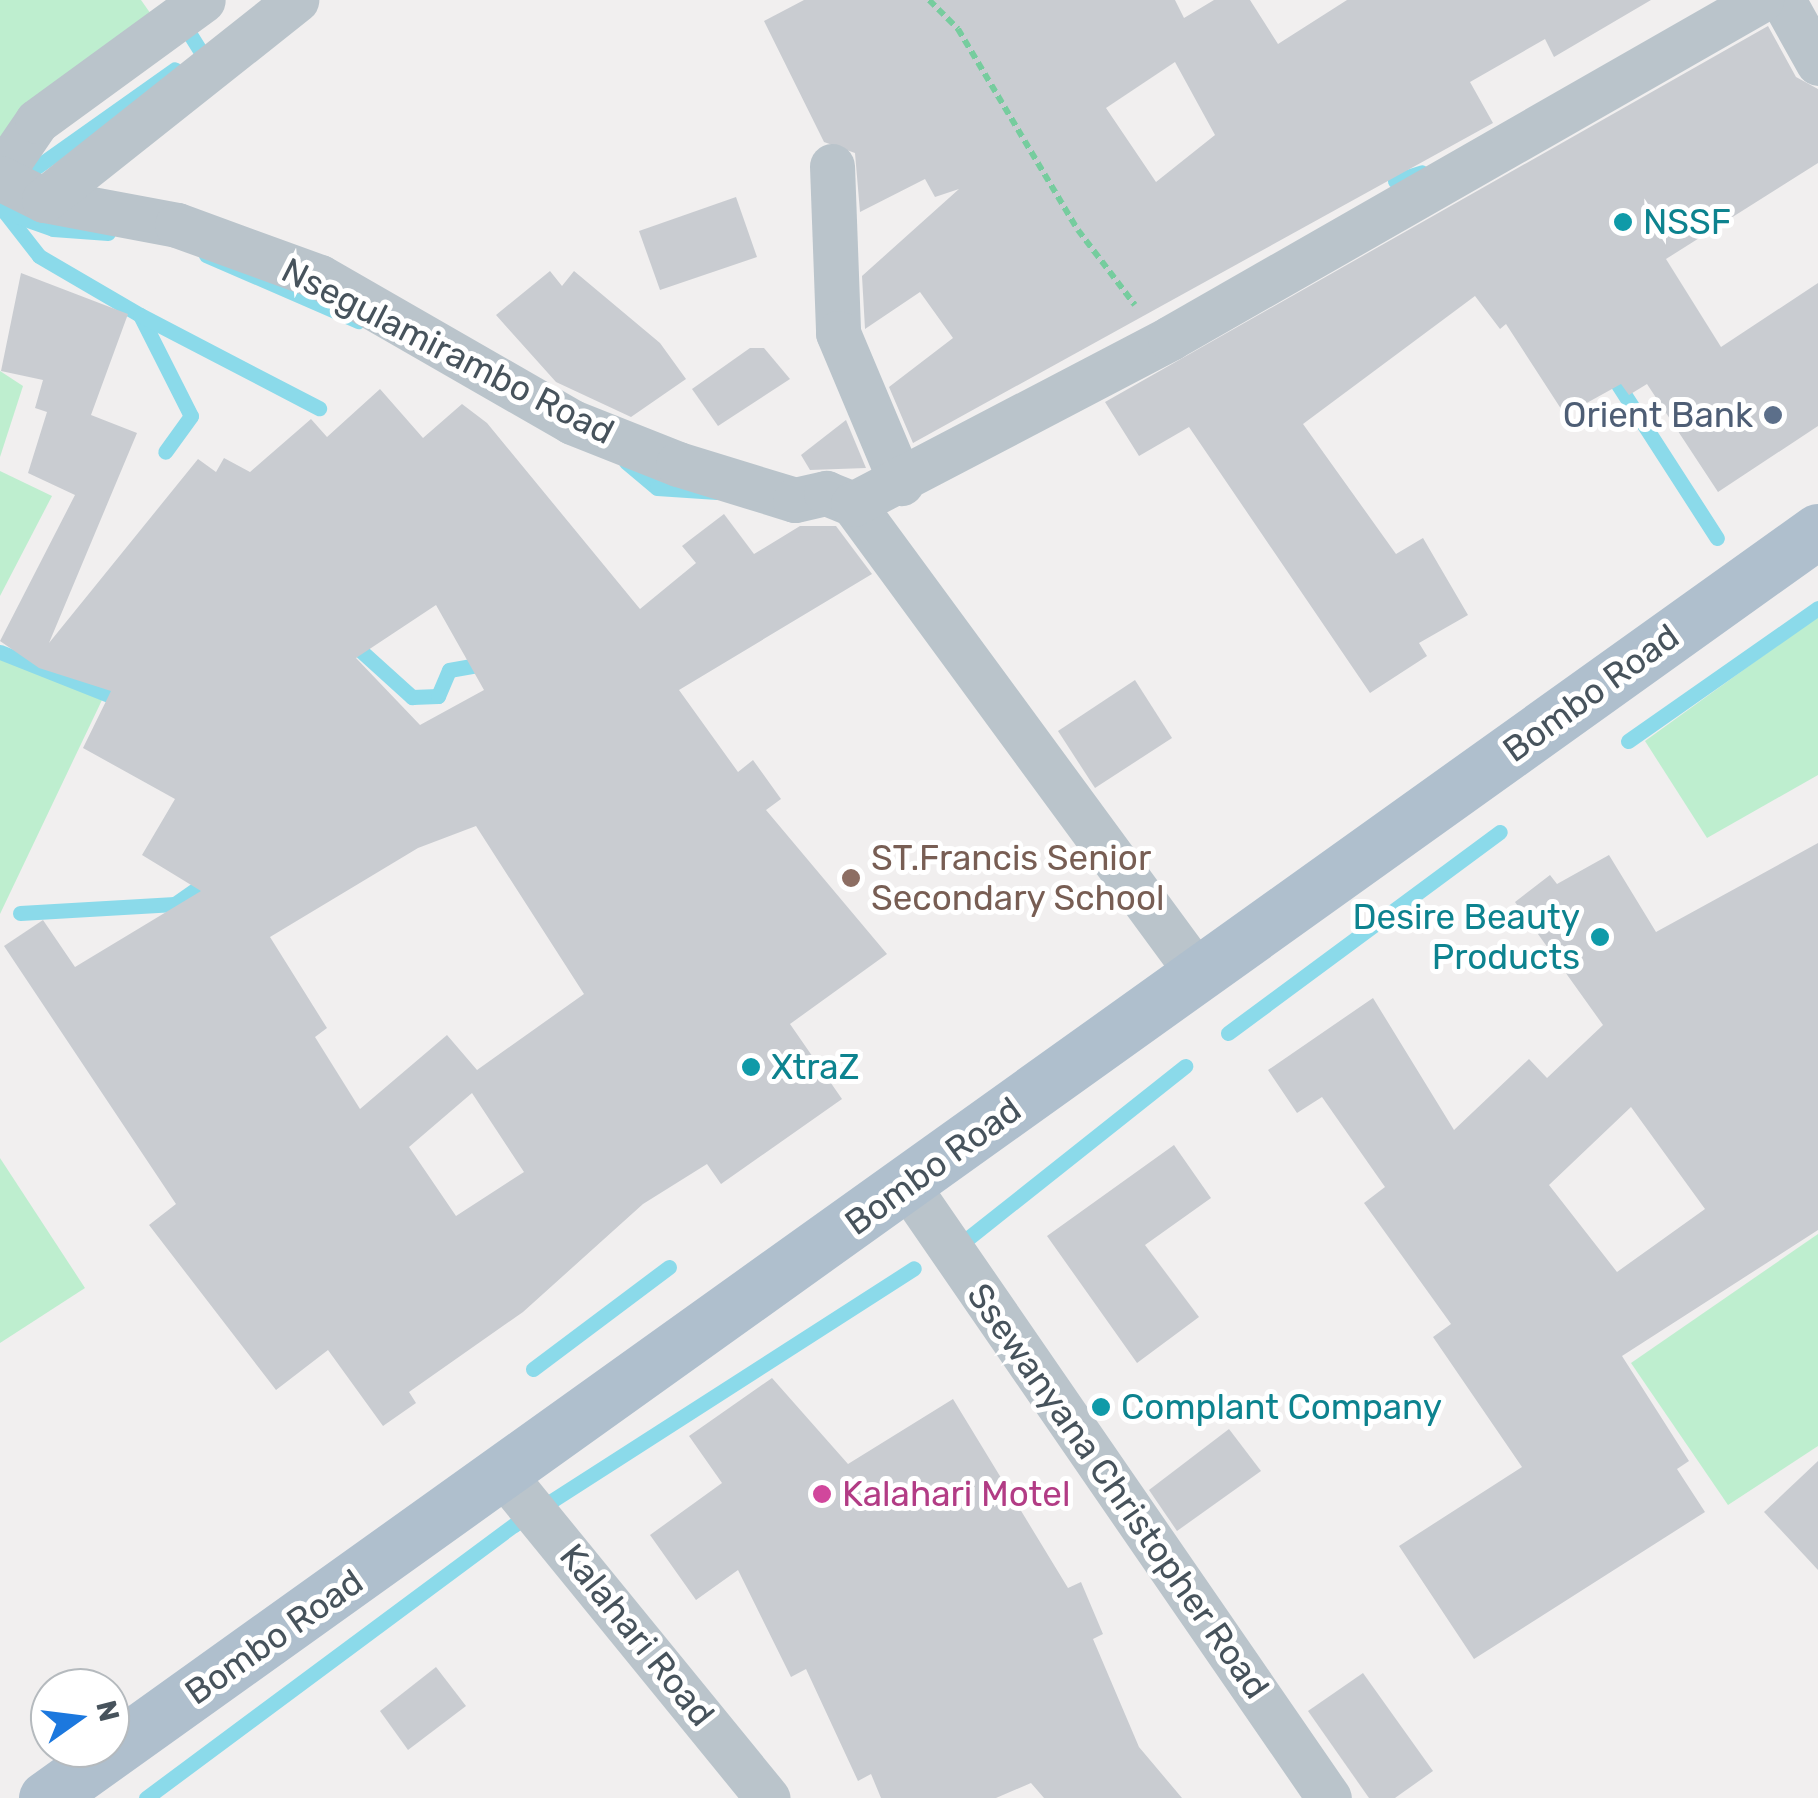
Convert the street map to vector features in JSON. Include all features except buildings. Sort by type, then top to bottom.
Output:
[{"type":"main road","name":"Bombo Road","points":[[46,1798],[504,1474],[1818,530]]},
{"type":"street","points":[[0,177],[37,120],[203,0]]},
{"type":"street","points":[[44,200],[296,0]]},
{"type":"street","points":[[1198,974],[853,504],[901,484],[1160,344],[1760,0]]},
{"type":"street","points":[[1782,0],[1818,63]]},
{"type":"street","points":[[832,166],[838,333],[901,484]]},
{"type":"street","name":"Nsegulamirambo Road","points":[[0,177],[44,200],[176,225],[320,276],[572,422],[795,500],[826,494],[853,504]]},
{"type":"street","name":"Ssewanyana Christopher Road","points":[[907,1184],[1329,1798]]},
{"type":"street","name":"Kalahari Road","points":[[504,1474],[767,1798]]},
{"type":"path","points":[[929,0],[958,29],[1078,230],[1160,344]]},
{"type":"green space","points":[[0,0],[141,0],[160,27],[0,138]]},
{"type":"green space","points":[[0,371],[23,386],[0,457]]},
{"type":"green space","points":[[0,471],[52,496],[0,596]]},
{"type":"green space","points":[[1818,616],[1818,775],[1707,838],[1645,741]]},
{"type":"green space","points":[[0,658],[102,700],[0,914]]},
{"type":"green space","points":[[0,1158],[85,1288],[0,1343]]},
{"type":"green space","points":[[1818,1234],[1818,1446],[1728,1505],[1631,1363]]},
{"type":"waterway","points":[[181,20],[200,51]]},
{"type":"waterway","points":[[31,171],[175,69]]},
{"type":"waterway","points":[[1395,181],[1422,172]]},
{"type":"waterway","points":[[0,206],[39,256],[140,315],[191,416],[165,452]]},
{"type":"waterway","points":[[5,212],[53,229],[108,233]]},
{"type":"waterway","points":[[206,255],[358,321]]},
{"type":"waterway","points":[[140,315],[319,408]]},
{"type":"waterway","points":[[1608,369],[1717,538]]},
{"type":"waterway","points":[[626,462],[657,488],[717,492]]},
{"type":"waterway","points":[[1628,741],[1818,608]]},
{"type":"waterway","points":[[350,641],[412,697],[438,696],[449,670],[484,664]]},
{"type":"waterway","points":[[0,652],[126,702]]},
{"type":"waterway","points":[[1228,1033],[1500,832]]},
{"type":"waterway","points":[[20,913],[175,904],[212,878]]},
{"type":"waterway","points":[[962,1243],[1185,1066]]},
{"type":"waterway","points":[[533,1369],[669,1267]]},
{"type":"waterway","points":[[146,1798],[514,1525],[914,1268]]},
{"type":"place","name":"NSSF","points":[[1623,222]]},
{"type":"place","name":"Orient Bank","points":[[1773,415]]},
{"type":"place","name":"ST.Francis Senior Secondary School","points":[[851,878]]},
{"type":"place","name":"Desire Beauty Products","points":[[1600,937]]},
{"type":"place","name":"XtraZ","points":[[751,1067]]},
{"type":"place","name":"Complant Company","points":[[1101,1407]]},
{"type":"place","name":"Kalahari Motel","points":[[822,1494]]}]
